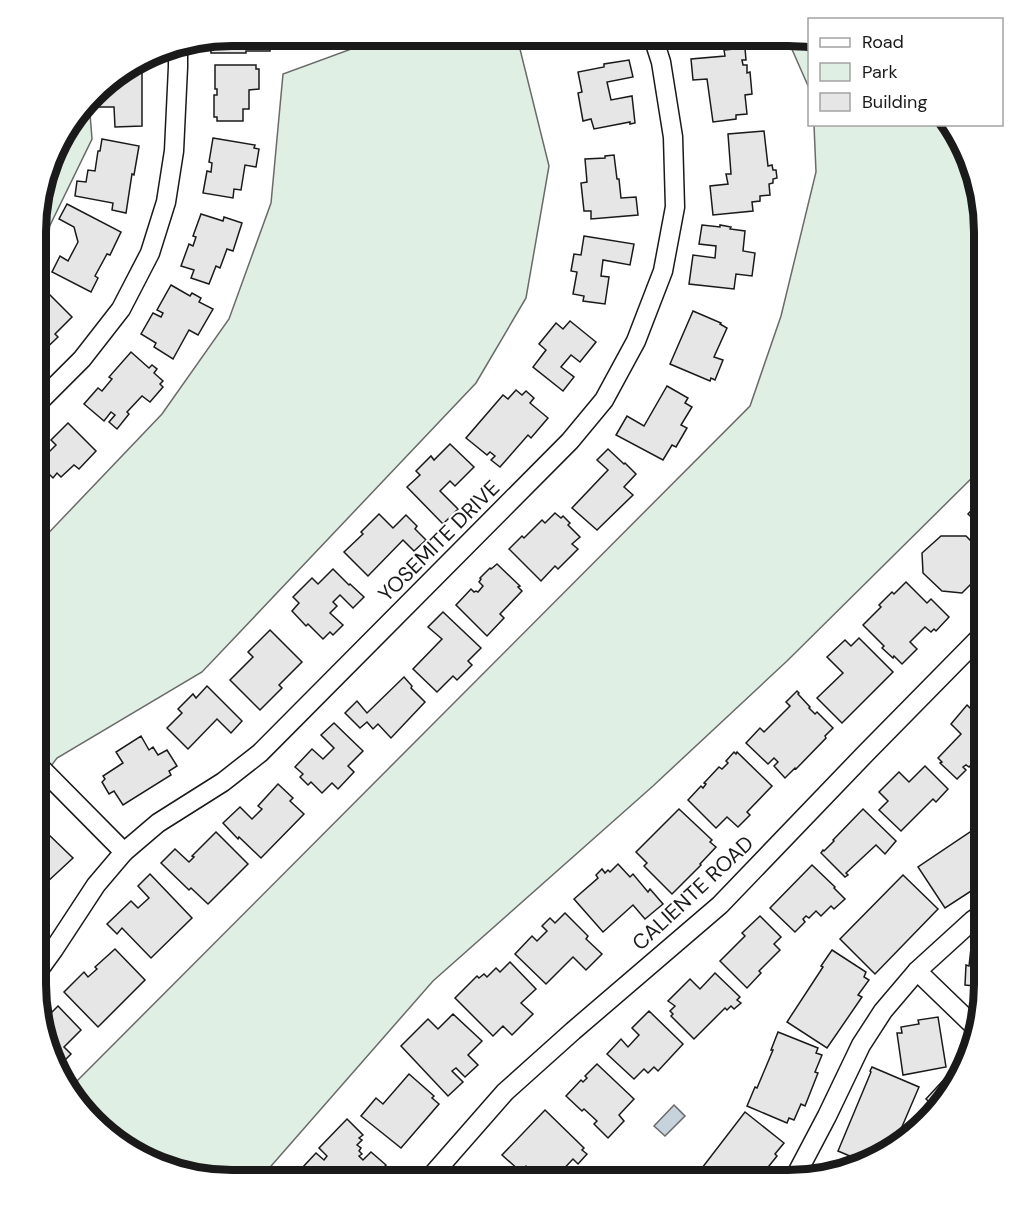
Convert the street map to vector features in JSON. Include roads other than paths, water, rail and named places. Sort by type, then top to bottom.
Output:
[{"type":"street","name":"YOSEMITE DRIVE","points":[[47,959],[96,885],[124,852],[158,823],[223,782],[260,753],[570,441],[604,400],[636,341],[663,271],[675,207],[673,137],[661,62],[656,47]]},
{"type":"street","points":[[47,394],[82,359],[122,309],[150,253],[166,202],[174,151],[178,54]]},
{"type":"street","name":"CALIENTE ROAD","points":[[436,1170],[505,1092],[720,905],[974,643]]},
{"type":"street","points":[[47,774],[124,852]]},
{"type":"street","points":[[799,1170],[861,1045],[883,1011],[917,971],[974,919]]},
{"type":"street","points":[[917,971],[971,1023]]}]
